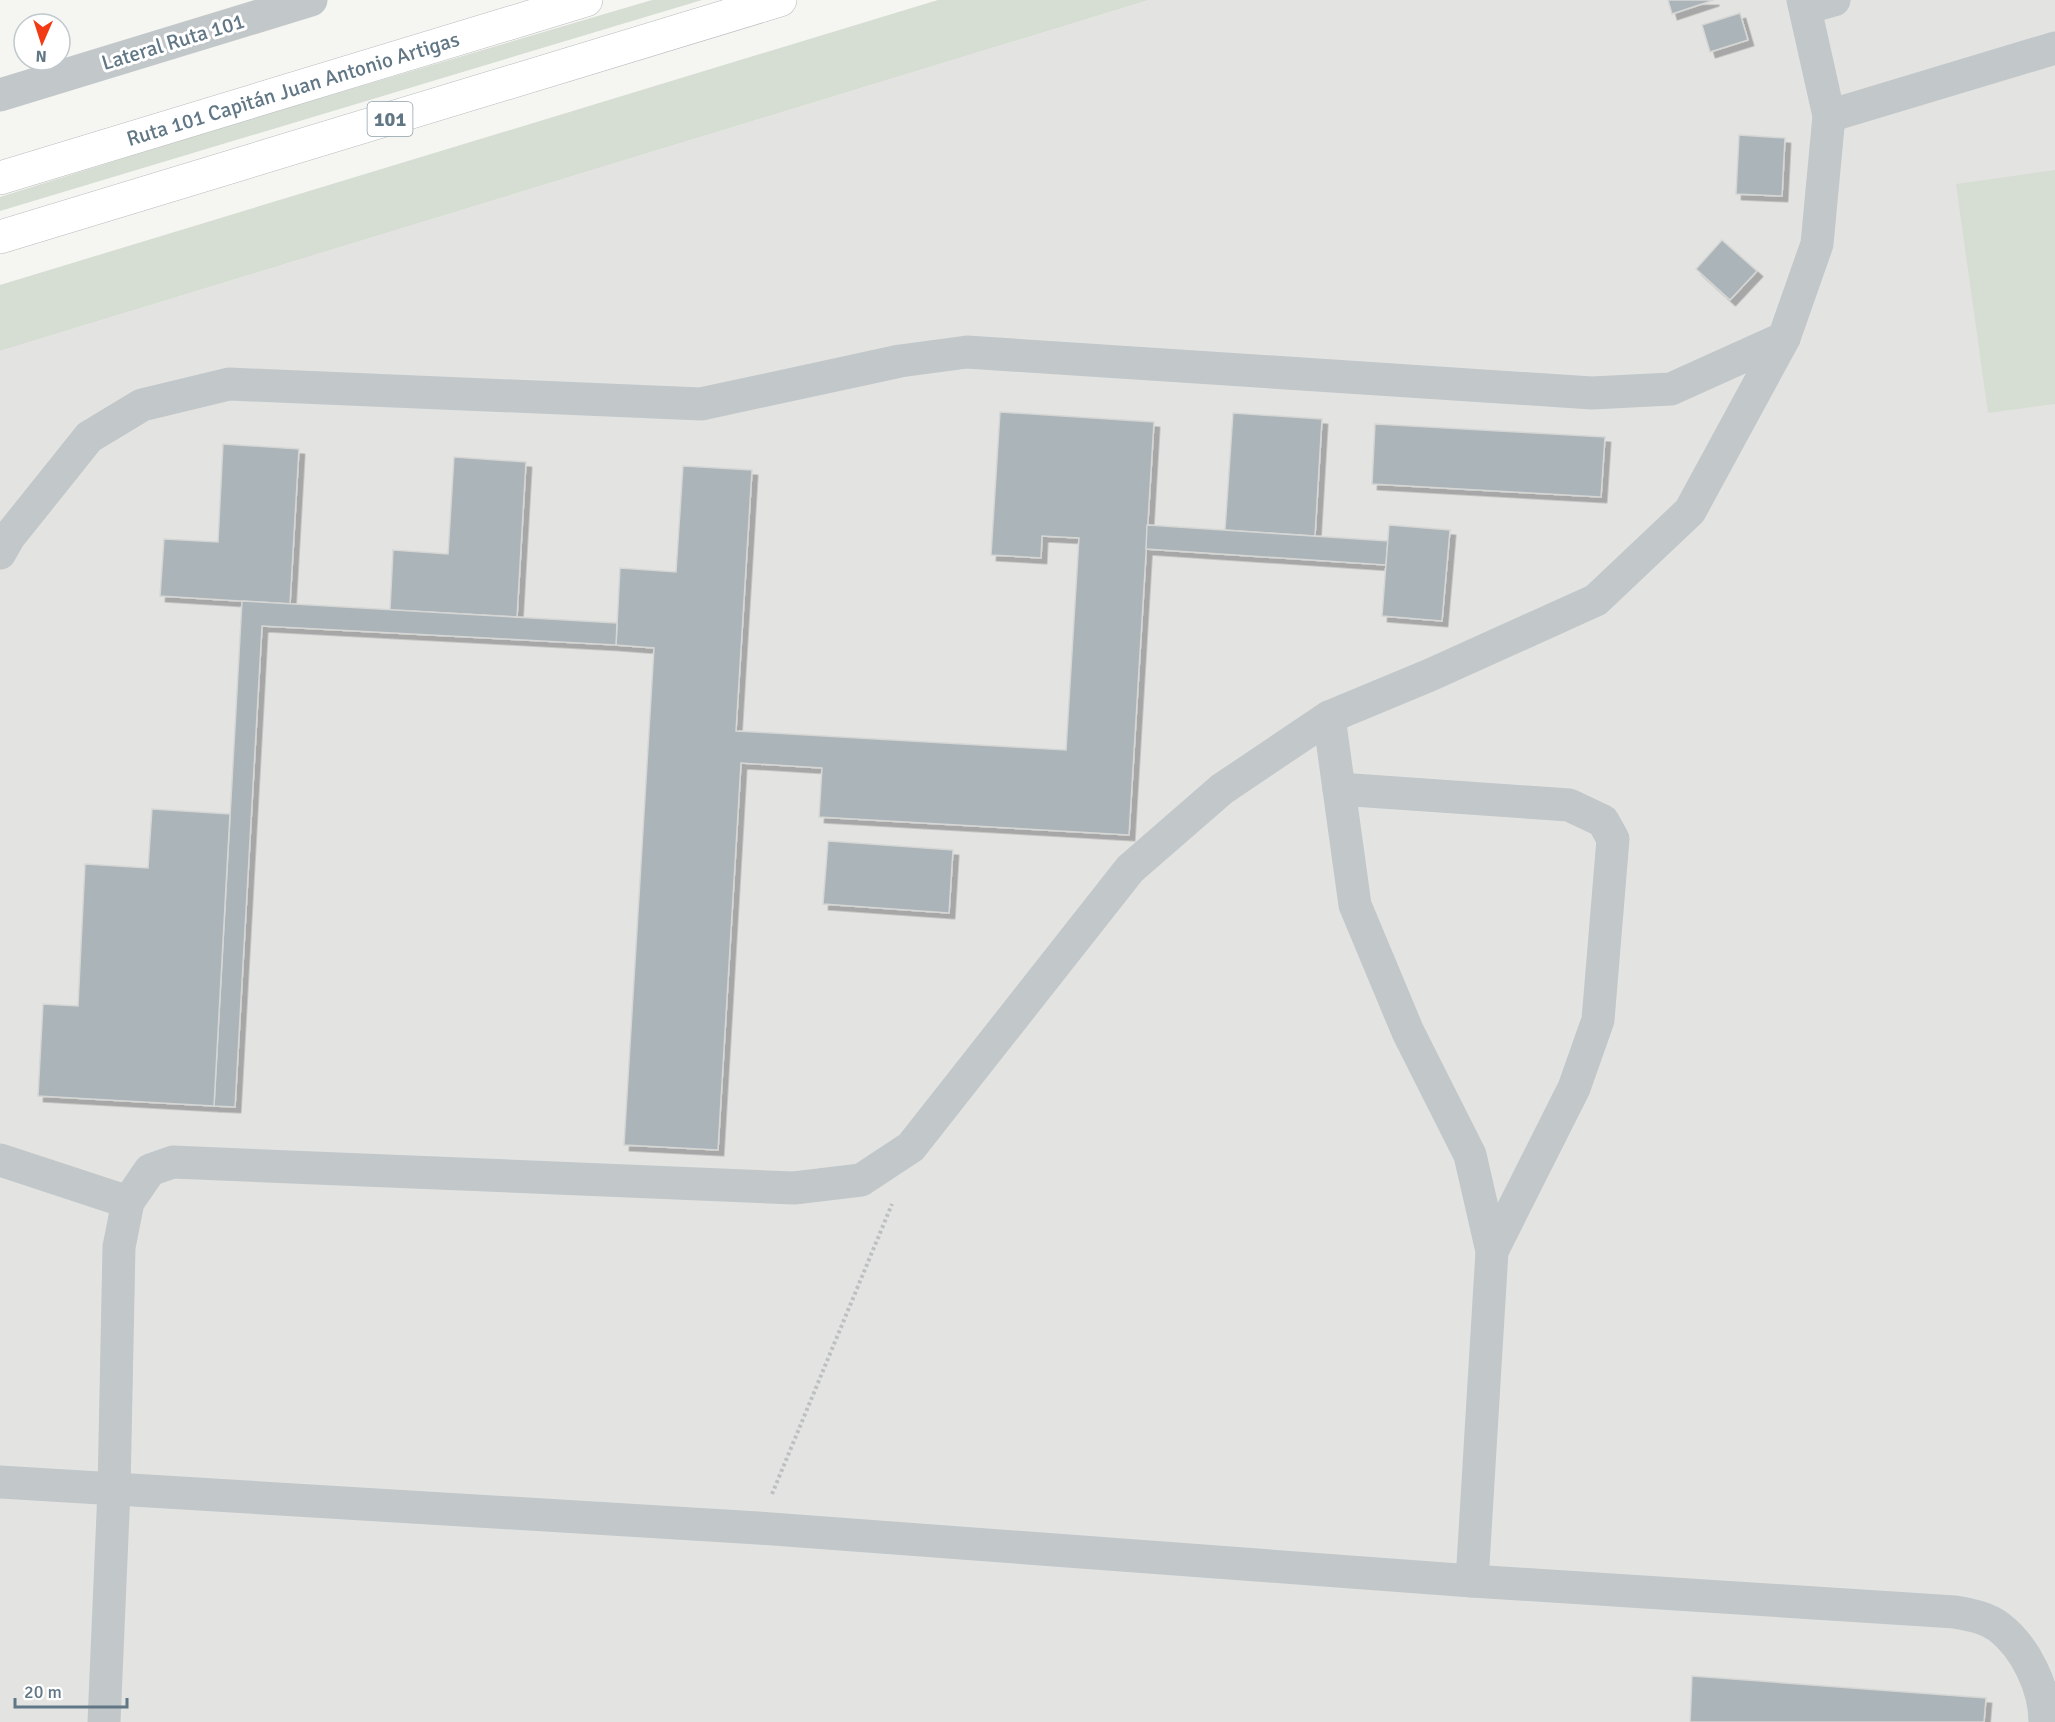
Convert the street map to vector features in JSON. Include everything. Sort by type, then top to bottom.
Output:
[{"type":"highway","name":"Ruta 101 Capitán Juan Antonio Artigas","points":[[0,178],[586,0]]},
{"type":"highway","name":"101","points":[[0,237],[780,0]]},
{"type":"street","name":"Lateral Ruta 101","points":[[0,95],[311,0]]},
{"type":"street","points":[[104,1722],[114,1490],[119,1246],[128,1202],[150,1170],[173,1162],[794,1188],[861,1180],[911,1147],[1130,869],[1222,789],[1329,717],[1430,675],[1596,600],[1690,511],[1784,338],[1817,244],[1829,116],[1815,3]]},
{"type":"street","points":[[1829,116],[2055,48]]},
{"type":"street","points":[[0,553],[9,537],[89,438],[142,405],[229,384],[701,404],[900,361],[967,352],[1592,393],[1671,389],[1784,338]]},
{"type":"street","points":[[1329,717],[1355,905],[1408,1032],[1470,1155],[1492,1251],[1472,1581]]},
{"type":"street","points":[[1339,789],[1569,805],[1603,821],[1613,840],[1598,1020],[1574,1088],[1492,1251]]},
{"type":"street","points":[[0,1160],[128,1202]]},
{"type":"street","points":[[0,1482],[758,1528],[1472,1581],[1954,1612],[1979,1617],[1998,1626],[2024,1656],[2042,1695],[2045,1722]]},
{"type":"path","points":[[758,1528],[897,1192],[891,1160]]},
{"type":"shaded area","points":[[652,0],[702,0],[0,211],[0,197],[236,123]]},
{"type":"shaded area","points":[[938,0],[1149,0],[0,351],[0,285]]},
{"type":"shaded area","points":[[1149,0],[2055,0],[2055,1722],[0,1722],[0,351]]},
{"type":"shaded area","points":[[2055,170],[2055,404],[1988,413],[1956,184]]},
{"type":"building","points":[[1668,0],[1714,0],[1672,14]]},
{"type":"building","points":[[1740,13],[1748,40],[1710,52],[1702,25]]},
{"type":"building","points":[[1739,135],[1785,138],[1782,196],[1736,194]]},
{"type":"building","points":[[1722,240],[1757,271],[1730,300],[1696,269]]},
{"type":"building","points":[[1000,412],[1154,422],[1129,835],[819,817],[822,768],[741,763],[718,1150],[624,1145],[654,648],[616,645],[620,568],[676,572],[683,466],[752,470],[736,731],[1066,750],[1079,538],[1042,536],[1041,558],[991,555]]},
{"type":"building","points":[[1233,413],[1322,419],[1315,536],[1225,530]]},
{"type":"building","points":[[1375,424],[1605,437],[1601,497],[1372,484]]},
{"type":"building","points":[[223,444],[299,449],[290,604],[160,596],[164,539],[218,542]]},
{"type":"building","points":[[454,457],[526,462],[517,617],[390,610],[393,550],[448,554]]},
{"type":"building","points":[[1147,525],[1388,541],[1386,565],[1146,549]]},
{"type":"building","points":[[1389,525],[1450,530],[1442,621],[1382,616]]},
{"type":"building","points":[[242,601],[617,623],[616,645],[262,626],[235,1107],[214,1106]]},
{"type":"building","points":[[152,809],[230,814],[214,1106],[38,1096],[43,1004],[78,1006],[85,864],[148,868]]},
{"type":"building","points":[[828,841],[953,850],[949,913],[823,904]]},
{"type":"building","points":[[1692,1676],[1986,1698],[1984,1722],[1690,1722]]}]
